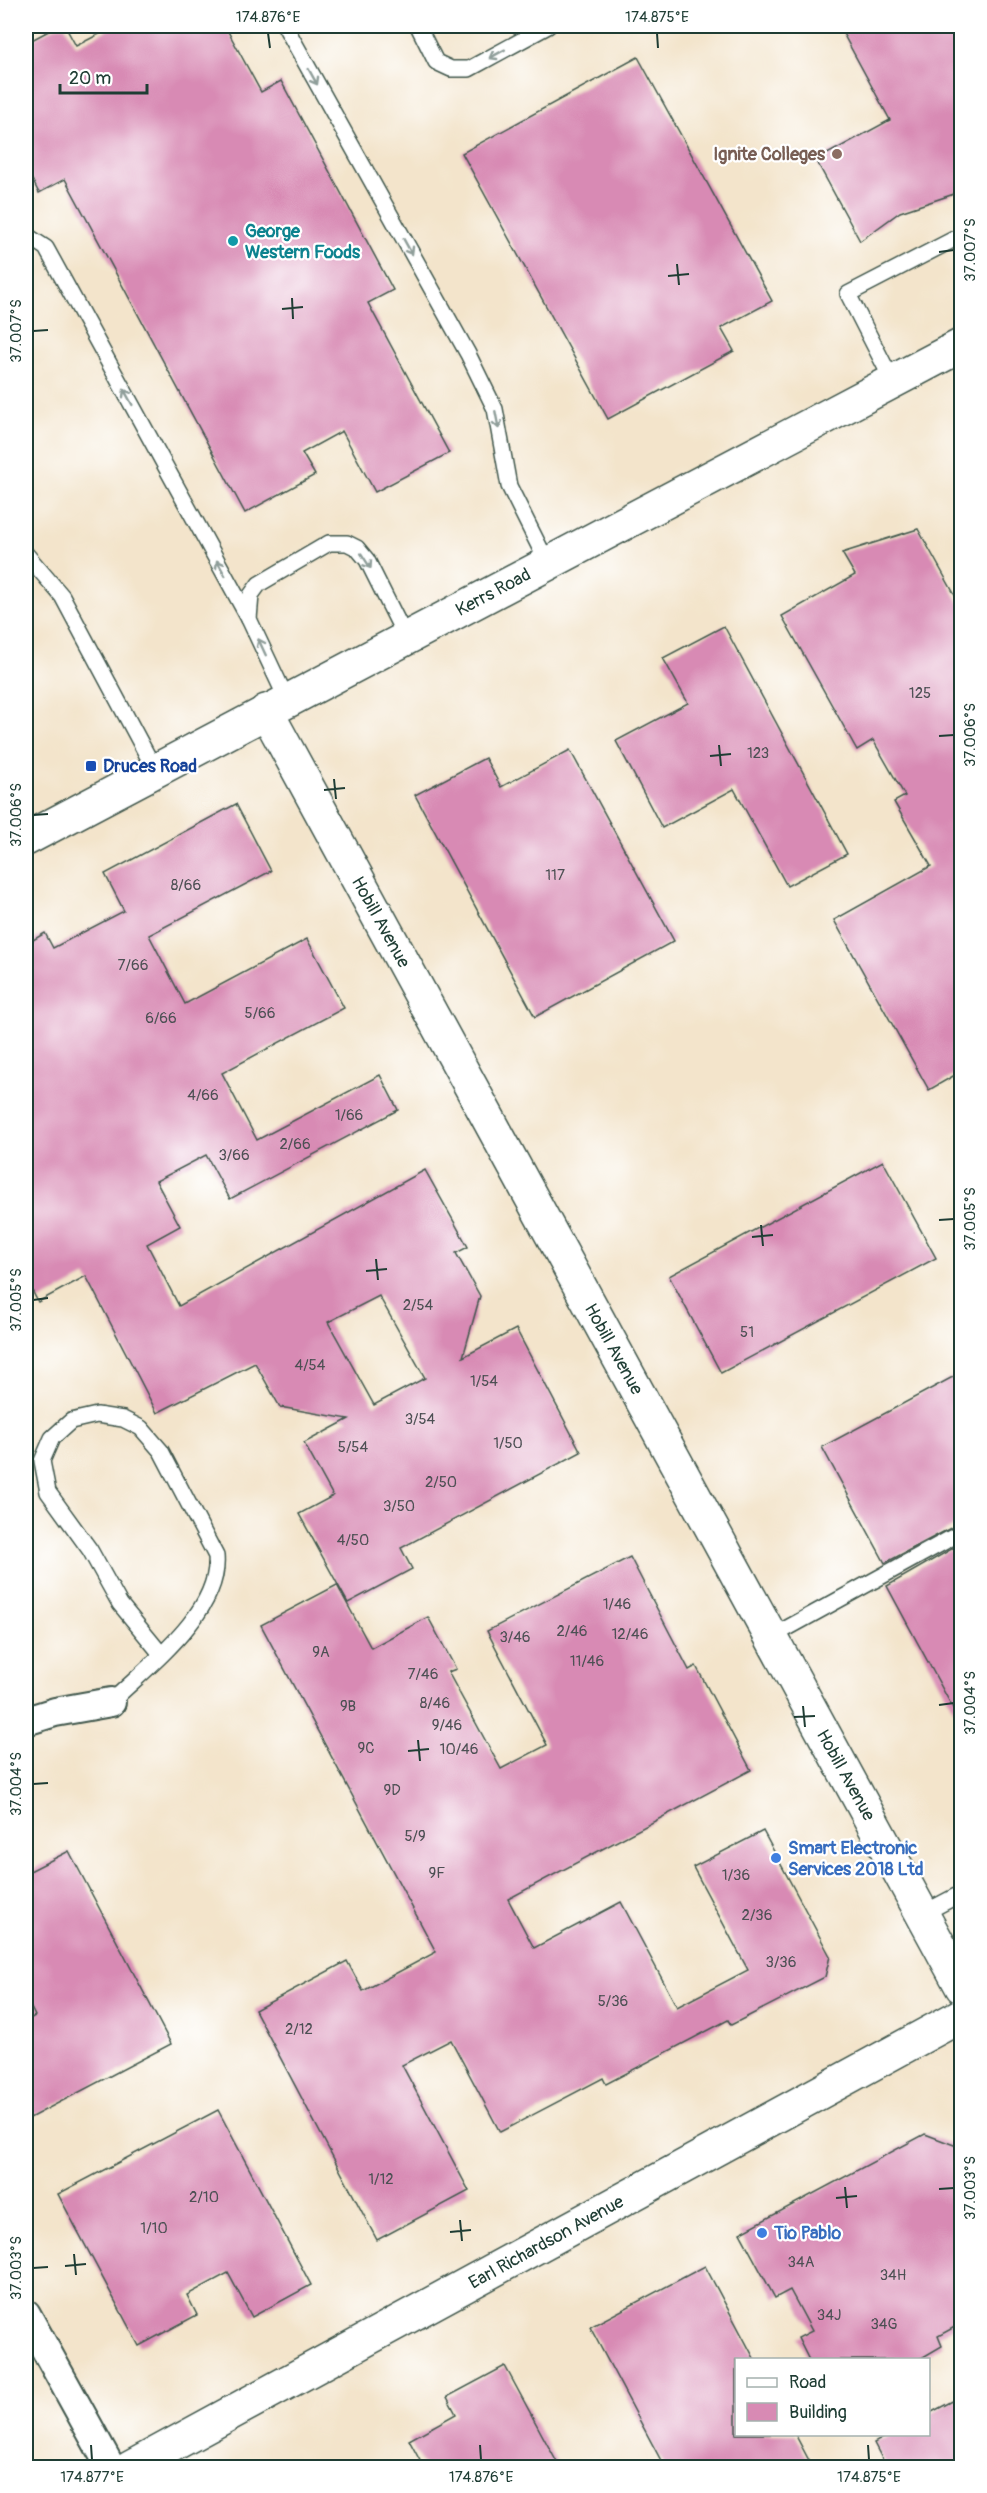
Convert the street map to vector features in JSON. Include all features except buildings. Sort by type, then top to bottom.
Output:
[{"type":"street","name":"Kerrs Road","points":[[26,839],[276,705],[962,345]]},
{"type":"street","name":"Hobill Avenue","points":[[276,705],[771,1637],[962,1987]]},
{"type":"street","points":[[26,1721],[55,1712],[111,1702]]},
{"type":"street","name":"Earl Richardson Avenue","points":[[130,2468],[962,2015]]},
{"type":"street","points":[[26,2314],[111,2468]]},
{"type":"lane","points":[[285,26],[468,354],[491,400],[495,409],[508,486],[548,564]]},
{"type":"lane","points":[[418,26],[436,62],[452,69],[469,69],[548,26]]},
{"type":"lane","points":[[26,235],[46,248],[249,619],[276,705]]},
{"type":"lane","points":[[893,382],[848,294],[962,235]]},
{"type":"lane","points":[[249,619],[251,595],[259,584],[329,543],[346,543],[357,548],[367,560],[406,638]]},
{"type":"lane","points":[[26,554],[62,596],[155,770]]},
{"type":"lane","points":[[111,1702],[193,1622],[218,1568],[216,1556],[161,1451],[141,1428],[123,1419],[97,1415],[71,1421],[52,1437],[42,1461],[48,1492],[90,1550],[120,1604],[160,1654]]},
{"type":"lane","points":[[771,1637],[962,1532]]},
{"type":"lane","points":[[922,1914],[962,1893]]},
{"type":"place","name":"Ignite Colleges","points":[[837,154]]},
{"type":"place","name":"George Western Foods","points":[[233,241]]},
{"type":"place","name":"Druces Road","points":[[91,766]]},
{"type":"place","name":"Smart Electronic Services 2018 Ltd","points":[[776,1858]]},
{"type":"place","name":"Tio Pablo","points":[[762,2233]]}]
